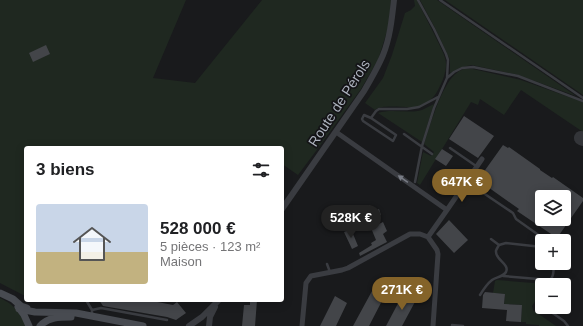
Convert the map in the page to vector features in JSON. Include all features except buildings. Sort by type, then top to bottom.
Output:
[{"type":"main road","points":[[0,294],[20,309],[29,326]]},
{"type":"main road","points":[[0,294],[9,296],[25,308],[65,313]]},
{"type":"main road","points":[[20,309],[35,312],[92,313],[143,326]]},
{"type":"main road","points":[[40,326],[45,321],[63,317],[118,326]]},
{"type":"street","name":"Route de Pérols","points":[[284,201],[336,132],[374,75],[384,54],[392,18],[394,0]]},
{"type":"street","points":[[336,132],[446,210]]},
{"type":"street","points":[[428,237],[482,159]]},
{"type":"street","points":[[302,326],[306,288],[310,276],[348,268],[410,234],[420,234],[428,237],[438,254],[433,326]]},
{"type":"street","points":[[195,324],[216,302]]},
{"type":"street","points":[[189,326],[200,321],[204,322],[208,326],[217,302]]},
{"type":"lane","points":[[415,182],[422,146],[434,108],[447,78],[448,60],[434,29],[418,0]]},
{"type":"lane","points":[[440,0],[583,100]]},
{"type":"lane","points":[[447,78],[462,68],[473,67],[518,76],[583,100]]},
{"type":"lane","points":[[371,118],[379,109],[406,109],[419,107],[427,104],[439,96]]},
{"type":"lane","points":[[366,115],[371,118],[396,135],[393,141],[362,119],[366,115]]},
{"type":"lane","points":[[404,134],[432,154]]},
{"type":"lane","points":[[450,148],[477,167]]},
{"type":"lane","points":[[467,182],[538,234]]},
{"type":"lane","points":[[492,240],[499,245]]},
{"type":"lane","points":[[502,276],[505,274],[506,268],[496,255],[496,250],[499,245],[506,243],[535,246]]},
{"type":"lane","points":[[327,264],[330,272]]},
{"type":"lane","points":[[480,295],[492,280],[502,276],[550,280],[552,279],[553,270]]},
{"type":"lane","points":[[87,302],[92,313],[101,308],[167,320]]},
{"type":"lane","points":[[554,314],[568,326]]},
{"type":"lane","points":[[452,326],[463,326]]},
{"type":"shaded area","points":[[0,0],[186,0],[153,78],[195,83],[262,0],[391,0],[389,25],[378,60],[361,89],[298,175],[284,165],[284,146],[24,146],[24,295],[0,283]]},
{"type":"shaded area","points":[[414,0],[417,0],[445,56],[446,68],[444,78],[436,94],[425,104],[414,107],[383,107],[375,110],[365,103],[383,78],[405,13],[415,6]]},
{"type":"shaded area","points":[[420,0],[437,0],[576,96],[518,75],[472,65],[462,67],[450,73],[450,60]]},
{"type":"shaded area","points":[[445,0],[583,0],[583,95]]},
{"type":"shaded area","points":[[464,69],[473,69],[521,80],[583,102],[583,132],[521,90],[504,115],[480,99],[478,105],[471,102],[420,185],[417,183],[423,152],[431,156],[434,152],[424,144],[437,105],[452,77]]},
{"type":"shaded area","points":[[434,104],[422,142],[378,113],[389,111],[417,111]]},
{"type":"shaded area","points":[[495,281],[535,283],[535,302],[532,306],[533,310],[535,314],[539,314],[556,326],[539,326],[521,322],[522,305],[508,304],[504,307],[505,294],[493,293]]},
{"type":"shaded area","points":[[0,298],[16,309],[26,326],[0,326]]}]
